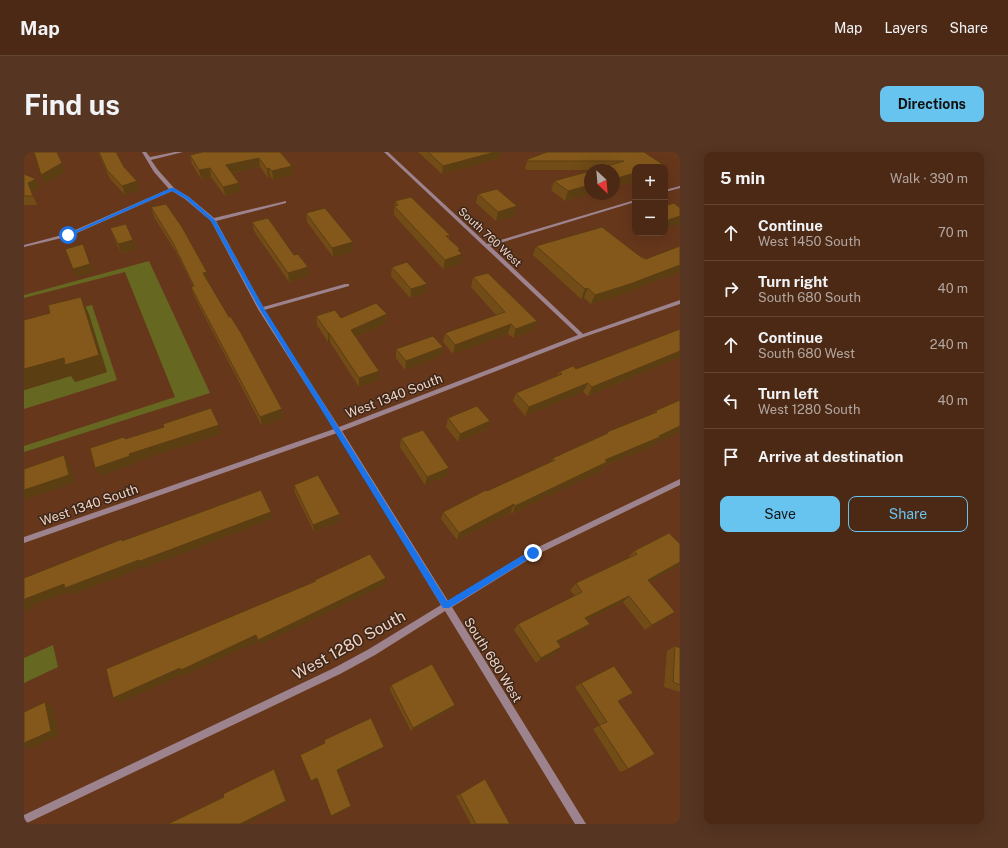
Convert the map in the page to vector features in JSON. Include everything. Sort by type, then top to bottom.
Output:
[{"type":"street","points":[[144,152],[156,171],[172,189],[187,198],[213,220],[284,202]]},
{"type":"street","points":[[148,159],[181,152]]},
{"type":"street","name":"South 760 West","points":[[386,152],[582,336]]},
{"type":"street","points":[[668,190],[680,187]]},
{"type":"street","points":[[24,246],[73,233],[172,189]]},
{"type":"street","points":[[486,246],[632,202]]},
{"type":"street","name":"South 680 West","points":[[213,220],[261,308],[338,430],[580,824]]},
{"type":"street","points":[[261,308],[347,286]]},
{"type":"street","name":"West 1340 South","points":[[24,540],[338,430],[582,336],[680,302]]},
{"type":"street","name":"West 1280 South","points":[[24,820],[337,671],[372,652],[533,553],[680,482]]},
{"type":"shaded area","points":[[149,261],[210,393],[24,452],[24,446],[175,397],[125,272],[24,298],[24,295]]},
{"type":"shaded area","points":[[92,305],[117,380],[24,409],[24,390],[73,375],[75,382],[107,372],[24,323]]},
{"type":"shaded area","points":[[53,645],[58,667],[24,683],[24,658]]},
{"type":"building","points":[[34,152],[57,152],[62,163],[41,175]]},
{"type":"building","points":[[99,152],[116,152],[124,167],[137,181],[122,186],[107,170]]},
{"type":"building","points":[[203,152],[280,152],[292,166],[272,171],[269,168],[267,169],[259,158],[226,165],[239,183],[223,187],[210,168],[199,170],[190,155]]},
{"type":"building","points":[[428,152],[495,152],[443,166]]},
{"type":"building","points":[[547,152],[644,152],[662,164],[632,164],[632,174],[620,177],[620,164],[613,164],[624,161],[528,161],[528,159]]},
{"type":"building","points":[[584,173],[584,187],[568,191],[554,181]]},
{"type":"building","points":[[24,174],[36,179],[28,183],[33,196],[24,196]]},
{"type":"building","points":[[497,189],[517,206],[498,212],[478,194]]},
{"type":"building","points":[[411,197],[450,235],[446,236],[460,249],[458,250],[462,254],[445,260],[394,206],[398,205],[395,201]]},
{"type":"building","points":[[674,203],[680,208],[680,216],[668,220],[668,205]]},
{"type":"building","points":[[166,204],[182,227],[207,272],[203,273],[229,317],[231,317],[241,333],[282,409],[260,417],[191,287],[194,286],[173,243],[151,207]]},
{"type":"building","points":[[325,208],[353,242],[332,248],[306,213]]},
{"type":"building","points":[[268,218],[294,255],[298,254],[308,267],[288,273],[252,222]]},
{"type":"building","points":[[126,224],[133,240],[118,244],[110,228]]},
{"type":"building","points":[[602,227],[641,257],[646,259],[680,246],[680,265],[630,284],[595,295],[588,288],[585,289],[536,246]]},
{"type":"building","points":[[83,244],[90,264],[73,269],[65,249]]},
{"type":"building","points":[[407,262],[427,284],[411,289],[392,267]]},
{"type":"building","points":[[488,273],[537,321],[516,329],[511,324],[455,345],[445,333],[505,312],[473,277]]},
{"type":"building","points":[[81,297],[99,355],[65,365],[64,358],[24,369],[24,320],[50,313],[48,305]]},
{"type":"building","points":[[376,303],[387,314],[351,330],[379,371],[359,378],[316,316],[335,310],[341,318]]},
{"type":"building","points":[[680,329],[680,351],[592,387],[588,383],[529,407],[516,393],[562,374],[559,372],[573,366],[576,369]]},
{"type":"building","points":[[433,336],[443,347],[406,361],[396,349]]},
{"type":"building","points":[[680,400],[680,426],[659,436],[660,437],[605,460],[607,462],[515,506],[514,504],[459,533],[443,512],[486,490],[487,491],[555,460],[553,458],[608,433],[607,432],[657,412],[655,411]]},
{"type":"building","points":[[477,406],[490,421],[460,434],[448,418]]},
{"type":"building","points":[[211,408],[219,425],[129,454],[130,456],[95,468],[90,448],[124,437],[125,439],[164,427],[163,424]]},
{"type":"building","points":[[423,430],[449,468],[427,477],[401,438]]},
{"type":"building","points":[[64,455],[69,475],[24,490],[24,469]]},
{"type":"building","points":[[318,475],[340,514],[313,525],[294,485]]},
{"type":"building","points":[[261,490],[271,512],[65,588],[64,584],[25,599],[24,602],[24,578],[122,539],[122,541]]},
{"type":"building","points":[[669,533],[680,544],[680,562],[648,580],[675,612],[652,625],[629,596],[585,618],[590,624],[557,641],[561,647],[541,658],[518,624],[582,592],[576,583],[637,554],[634,551]]},
{"type":"building","points":[[370,554],[386,578],[258,640],[256,635],[181,670],[180,668],[113,698],[106,669],[316,581],[315,580]]},
{"type":"building","points":[[675,646],[680,648],[680,685],[673,682]]},
{"type":"building","points":[[432,664],[455,705],[413,728],[391,685]]},
{"type":"building","points":[[614,666],[633,693],[618,701],[655,754],[628,769],[599,725],[607,722],[581,683]]},
{"type":"building","points":[[45,702],[51,731],[24,743],[24,712]]},
{"type":"building","points":[[371,718],[384,747],[337,770],[351,806],[331,816],[317,778],[311,781],[300,755],[325,743],[324,740]]},
{"type":"building","points":[[274,769],[286,801],[240,824],[168,824],[224,797],[223,794]]},
{"type":"building","points":[[485,779],[510,824],[476,824],[460,794]]},
{"type":"route","points":[[68,235],[172,189],[187,198],[213,220],[261,308],[446,606],[533,553]]}]
